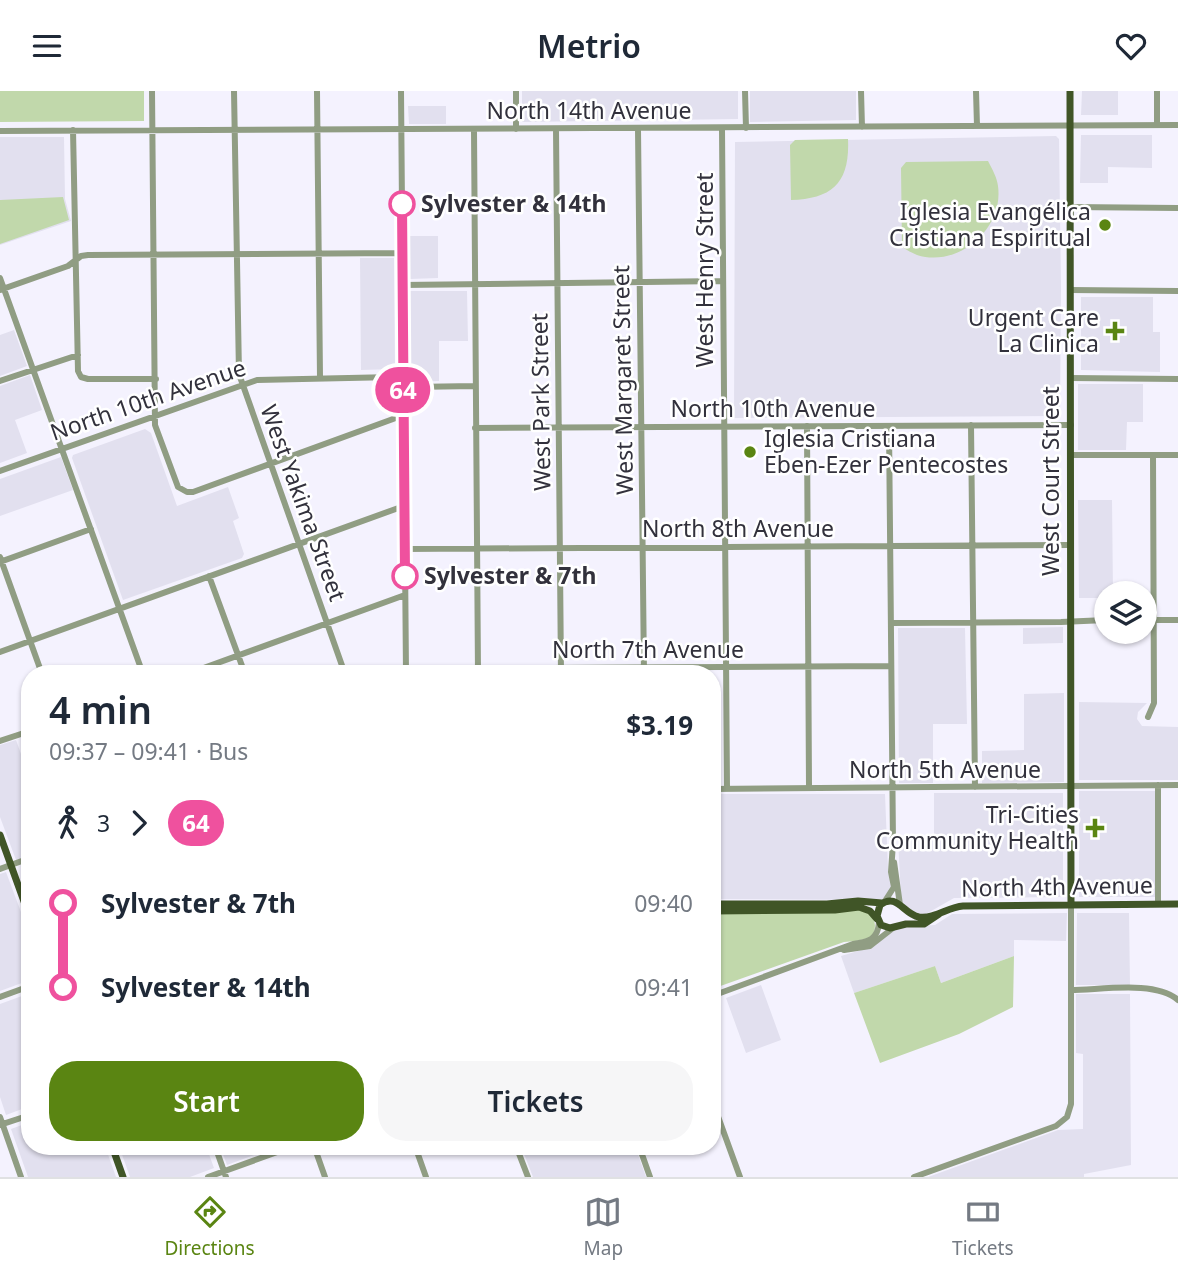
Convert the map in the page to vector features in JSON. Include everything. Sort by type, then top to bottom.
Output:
[{"type":"main road","name":"West Court Street","points":[[1070,91],[1071,905]]},
{"type":"main road","points":[[0,835],[21,893]]},
{"type":"main road","points":[[721,904],[838,904],[892,900],[901,905],[904,919],[895,927],[886,927],[870,911],[859,907],[835,910],[721,911]]},
{"type":"main road","points":[[878,921],[877,912],[884,902]]},
{"type":"main road","name":"North 4th Avenue","points":[[901,905],[919,917],[939,914],[960,906],[1178,904]]},
{"type":"main road","name":"North 4th Avenue","points":[[895,927],[909,923],[924,924],[939,914]]},
{"type":"main road","points":[[115,1155],[123,1177]]},
{"type":"street","points":[[152,91],[155,425],[175,481],[183,491],[193,492],[404,415]]},
{"type":"street","name":"West Yakima Street","points":[[234,91],[239,374],[342,665]]},
{"type":"street","points":[[317,91],[320,377]]},
{"type":"street","points":[[401,91],[406,665]]},
{"type":"street","points":[[516,91],[516,129]]},
{"type":"street","points":[[745,91],[746,128]]},
{"type":"street","points":[[861,91],[862,127]]},
{"type":"street","points":[[976,91],[977,126]]},
{"type":"street","points":[[1157,91],[1157,125]]},
{"type":"street","name":"North 14th Avenue","points":[[0,131],[1178,125]]},
{"type":"street","name":"West Margaret Street","points":[[638,128],[644,665]]},
{"type":"street","name":"West Henry Street","points":[[722,128],[727,789]]},
{"type":"street","points":[[474,129],[478,665]]},
{"type":"street","name":"West Park Street","points":[[556,129],[561,665]]},
{"type":"street","points":[[74,130],[78,371],[81,377],[156,379]]},
{"type":"street","points":[[1070,207],[1178,208]]},
{"type":"street","points":[[2,290],[68,266],[88,255],[402,253]]},
{"type":"street","points":[[0,278],[2,290],[140,665]]},
{"type":"street","points":[[402,285],[723,281]]},
{"type":"street","points":[[1070,290],[1178,291]]},
{"type":"street","points":[[0,381],[78,355]]},
{"type":"street","name":"North 10th Avenue","points":[[0,471],[242,384],[266,378],[394,377],[412,387],[475,386]]},
{"type":"street","points":[[1070,378],[1178,379]]},
{"type":"street","points":[[971,425],[975,787]]},
{"type":"street","name":"North 10th Avenue","points":[[475,428],[1070,425]]},
{"type":"street","points":[[807,426],[809,788]]},
{"type":"street","points":[[884,902],[893,890],[889,426]]},
{"type":"street","points":[[1071,455],[1178,455]]},
{"type":"street","points":[[1153,455],[1153,581]]},
{"type":"street","points":[[0,652],[404,506]]},
{"type":"street","points":[[39,665],[0,560],[91,529]]},
{"type":"street","name":"North 8th Avenue","points":[[405,549],[1071,545]]},
{"type":"street","points":[[209,576],[241,665]]},
{"type":"street","points":[[211,665],[405,595]]},
{"type":"street","points":[[891,623],[1094,620]]},
{"type":"street","points":[[1157,620],[1178,620]]},
{"type":"street","points":[[1148,717],[1154,703],[1153,644]]},
{"type":"street","name":"North 7th Avenue","points":[[721,667],[891,666]]},
{"type":"street","points":[[0,741],[21,734]]},
{"type":"street","points":[[1158,785],[1158,905]]},
{"type":"street","name":"North 5th Avenue","points":[[721,789],[1178,785]]},
{"type":"street","points":[[893,856],[901,905]]},
{"type":"street","points":[[0,869],[21,861]]},
{"type":"street","points":[[914,1177],[1056,1126],[1067,1117],[1071,1104],[1071,905]]},
{"type":"street","points":[[721,993],[870,941],[877,933],[878,921]]},
{"type":"street","points":[[838,950],[870,946],[895,927]]},
{"type":"street","points":[[0,997],[21,989]]},
{"type":"street","points":[[1071,990],[1154,989],[1168,992],[1178,1000]]},
{"type":"street","points":[[21,1117],[1,1122],[21,1177]]},
{"type":"street","points":[[721,1133],[740,1177]]},
{"type":"street","points":[[218,1155],[225,1174]]},
{"type":"street","points":[[208,1177],[225,1174],[272,1155]]},
{"type":"street","points":[[317,1155],[325,1177]]},
{"type":"street","points":[[418,1155],[426,1177]]},
{"type":"street","points":[[519,1155],[528,1177]]},
{"type":"street","points":[[644,1155],[650,1177]]},
{"type":"shaded area","points":[[522,91],[738,91],[738,119],[522,122]]},
{"type":"shaded area","points":[[750,91],[856,91],[856,120],[750,122]]},
{"type":"shaded area","points":[[1082,91],[1118,91],[1118,115],[1081,115]]},
{"type":"shaded area","points":[[408,106],[446,106],[446,124],[409,124]]},
{"type":"shaded area","points":[[1081,135],[1152,135],[1152,168],[1108,167],[1108,183],[1080,183]]},
{"type":"shaded area","points":[[1056,136],[1059,139],[1061,288],[1060,411],[1056,416],[734,418],[735,142]]},
{"type":"shaded area","points":[[0,137],[64,137],[65,199],[71,221],[0,245]]},
{"type":"shaded area","points":[[409,236],[438,236],[438,278],[410,279]]},
{"type":"shaded area","points":[[360,258],[394,258],[395,369],[361,370]]},
{"type":"shaded area","points":[[410,291],[467,291],[468,341],[439,341],[439,381],[411,382]]},
{"type":"shaded area","points":[[1081,297],[1153,297],[1153,332],[1160,332],[1160,372],[1081,370]]},
{"type":"shaded area","points":[[14,330],[27,366],[0,376],[0,335]]},
{"type":"shaded area","points":[[30,375],[42,410],[15,420],[27,453],[0,463],[0,386]]},
{"type":"shaded area","points":[[1078,384],[1143,384],[1143,422],[1127,422],[1126,450],[1078,450]]},
{"type":"shaded area","points":[[145,429],[151,433],[177,506],[228,487],[239,518],[233,521],[244,554],[242,558],[123,600],[72,458],[73,455]]},
{"type":"shaded area","points":[[61,457],[73,490],[0,516],[0,479]]},
{"type":"shaded area","points":[[1078,500],[1112,500],[1113,581],[1094,581],[1094,598],[1079,598]]},
{"type":"shaded area","points":[[1063,627],[1063,643],[1023,644],[1023,628]]},
{"type":"shaded area","points":[[898,628],[965,628],[967,724],[933,724],[933,783],[899,783]]},
{"type":"shaded area","points":[[1064,693],[1064,782],[982,783],[982,751],[1024,750],[1024,694]]},
{"type":"shaded area","points":[[1079,702],[1147,703],[1138,712],[1137,719],[1142,726],[1178,727],[1178,780],[1079,780]]},
{"type":"shaded area","points":[[16,740],[21,754],[21,858],[16,860],[0,817],[0,745]]},
{"type":"shaded area","points":[[1079,791],[1155,791],[1155,897],[1079,897]]},
{"type":"shaded area","points":[[934,793],[1063,793],[1063,897],[954,898],[926,914],[916,914],[903,903],[901,897],[898,839],[934,839]]},
{"type":"shaded area","points":[[721,794],[885,794],[888,869],[892,887],[883,900],[721,899]]},
{"type":"shaded area","points":[[6,872],[21,912],[21,983],[0,991],[0,874]]},
{"type":"shaded area","points":[[1067,913],[1066,941],[1014,940],[1014,956],[941,983],[935,966],[854,993],[841,956],[875,946],[886,934],[901,927],[935,925],[952,914]]},
{"type":"shaded area","points":[[1077,913],[1129,913],[1130,985],[1076,985]]},
{"type":"shaded area","points":[[761,985],[781,1040],[746,1053],[726,998]]},
{"type":"shaded area","points":[[1076,994],[1130,994],[1131,1165],[1084,1174],[1084,1177],[928,1177],[1058,1130],[1083,1129],[1083,1054],[1076,1053]]},
{"type":"shaded area","points":[[21,996],[21,1109],[6,1115],[0,1097],[0,1004]]},
{"type":"shaded area","points":[[21,1125],[21,1155],[108,1155],[116,1177],[28,1177],[11,1129]]},
{"type":"shaded area","points":[[122,1155],[209,1155],[214,1168],[190,1177],[130,1177]]},
{"type":"shaded area","points":[[223,1155],[254,1155],[227,1165]]},
{"type":"shaded area","points":[[524,1155],[638,1155],[646,1177],[533,1177]]},
{"type":"green space","points":[[0,91],[144,91],[144,121],[0,122]]},
{"type":"green space","points":[[848,139],[846,167],[836,185],[818,196],[791,200],[790,145],[795,140]]},
{"type":"green space","points":[[988,161],[997,183],[998,202],[994,217],[975,241],[948,256],[932,258],[917,255],[902,247],[901,168],[906,162]]},
{"type":"green space","points":[[63,197],[69,220],[0,244],[0,200]]},
{"type":"green space","points":[[855,909],[870,914],[875,926],[872,937],[844,942],[721,986],[721,913]]},
{"type":"green space","points":[[1014,956],[1013,1007],[959,1034],[880,1063],[854,993],[935,966],[941,983]]},
{"type":"bus line","name":"64","points":[[402,204],[405,576]]},
{"type":"place","name":"Sylvester & 14th","points":[[402,204]]},
{"type":"place","name":"Iglesia Evangélica Cristiana Espiritual","points":[[1105,225]]},
{"type":"place","name":"Urgent Care La Clinica","points":[[1115,331]]},
{"type":"place","name":"Iglesia Cristiana Eben-Ezer Pentecostes","points":[[750,452]]},
{"type":"place","name":"Sylvester & 7th","points":[[405,576]]},
{"type":"place","name":"Tri-Cities Community Health","points":[[1095,828]]}]
